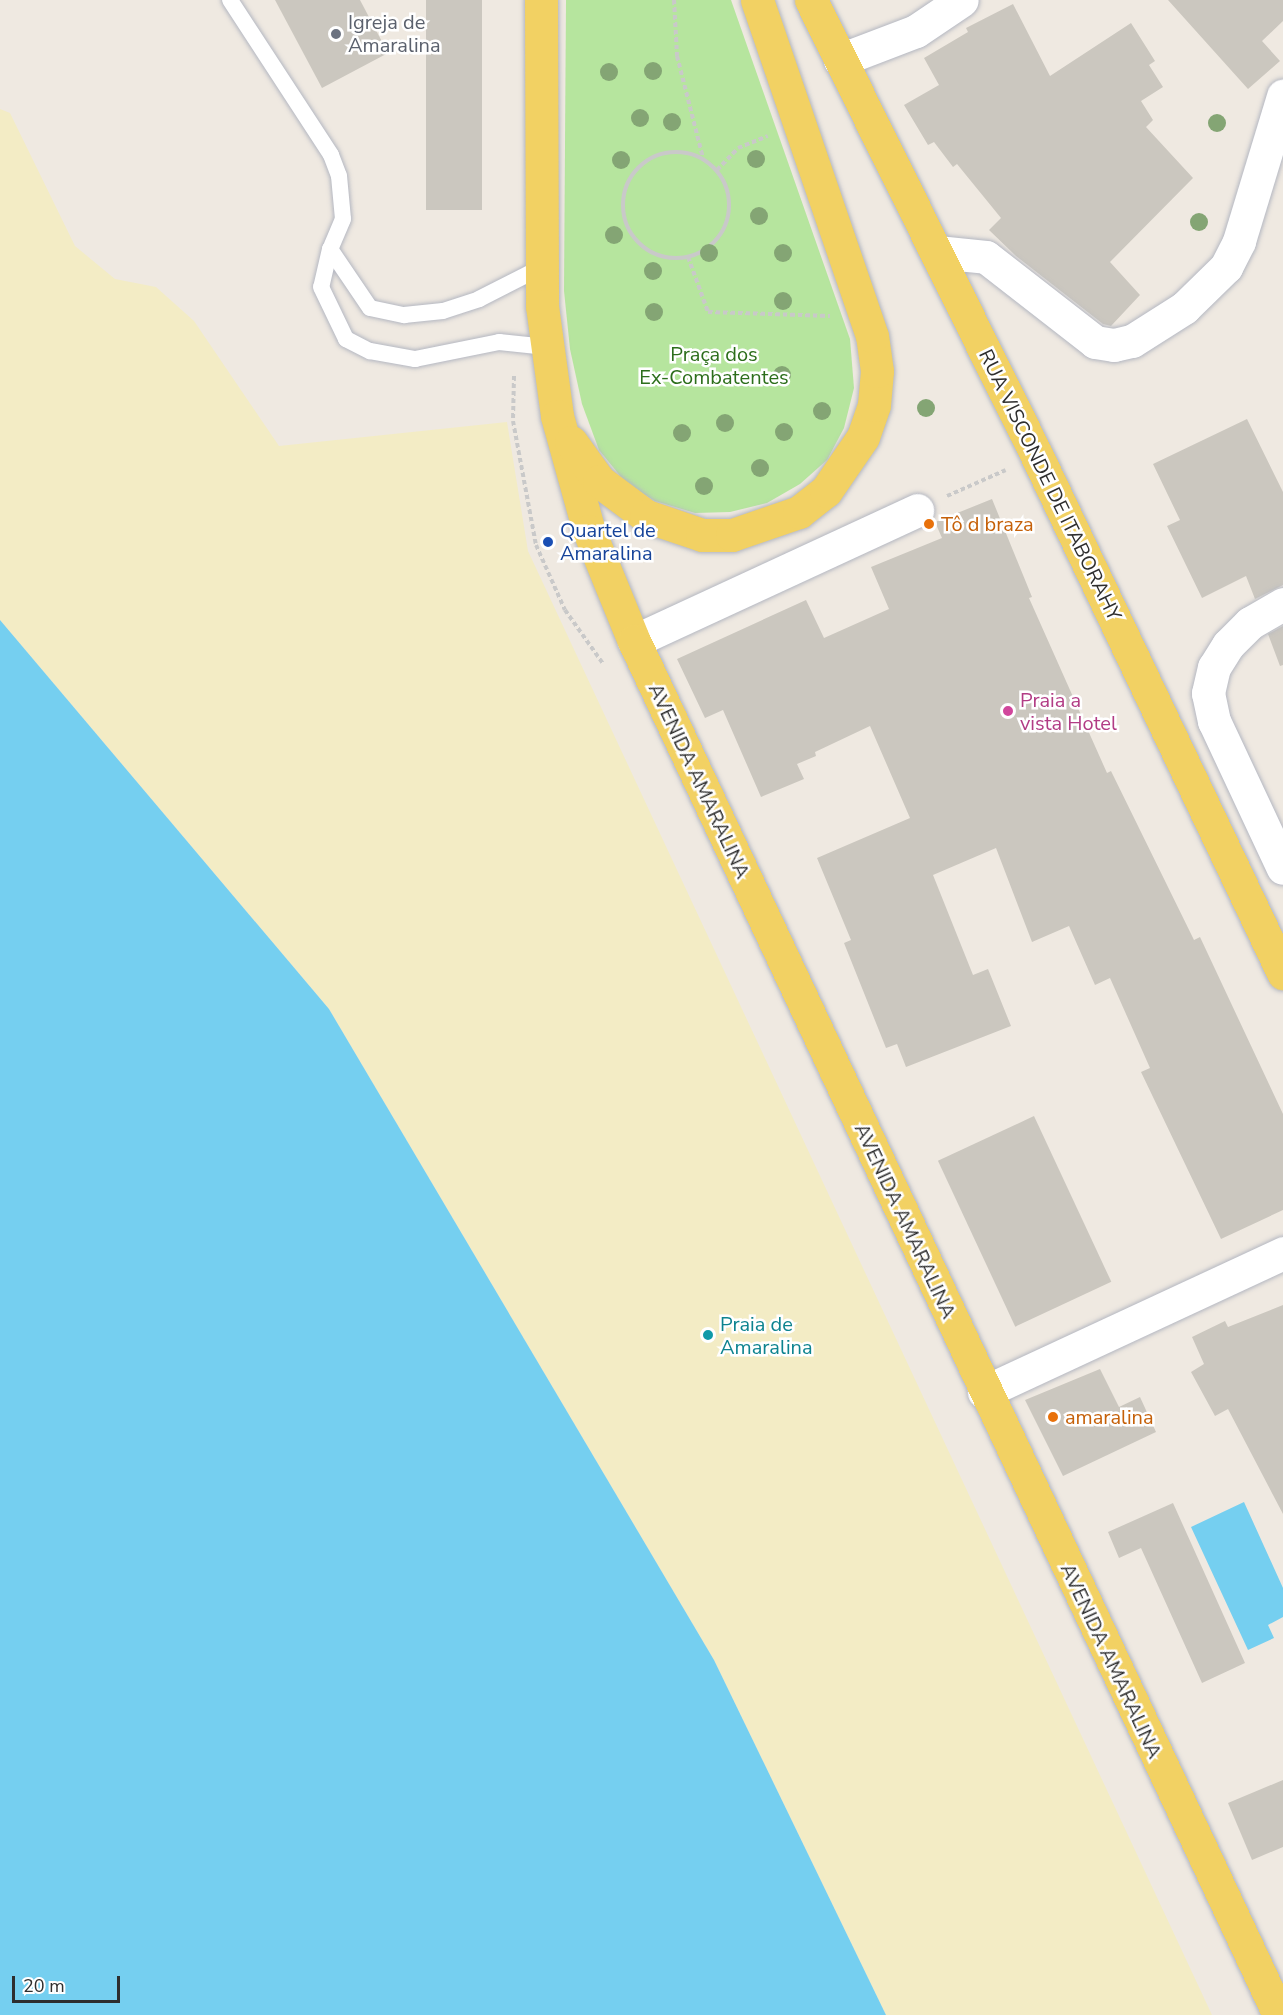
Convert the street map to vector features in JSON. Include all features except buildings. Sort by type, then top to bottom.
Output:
[{"type":"main road","name":"AVENIDA AMARALINA","points":[[541,0],[540,268],[547,347],[557,416],[589,531],[634,641],[984,1392],[1279,2015]]},
{"type":"main road","points":[[557,416],[599,481],[621,501],[646,516],[702,535],[751,530],[799,512],[826,491],[863,437],[874,405],[877,371],[872,336],[757,0]]},
{"type":"main road","name":"RUA VISCONDE DE ITABORAHY","points":[[811,0],[938,252],[1037,456],[1283,973]]},
{"type":"street","points":[[840,60],[916,31],[962,0]]},
{"type":"street","points":[[938,252],[986,257],[1095,342],[1114,345],[1132,341],[1184,308],[1226,267],[1239,241],[1283,96]]},
{"type":"street","points":[[634,641],[917,510]]},
{"type":"street","points":[[1283,604],[1250,623],[1228,645],[1214,667],[1209,693],[1214,721],[1283,868]]},
{"type":"street","points":[[984,1392],[1283,1253]]},
{"type":"lane","points":[[230,0],[331,155],[339,176],[343,219],[330,249],[321,287],[337,324],[356,345],[415,359],[499,342],[547,347]]},
{"type":"lane","points":[[330,249],[370,308],[404,315],[443,311],[469,302],[540,268]]},
{"type":"path","points":[[674,0],[677,56],[704,159]]},
{"type":"path","points":[[717,170],[738,148],[771,135]]},
{"type":"path","points":[[672,151],[704,159],[717,170],[730,204],[727,222],[718,238],[688,257],[657,255],[643,248],[625,222],[624,191],[636,169],[656,155],[672,151]]},
{"type":"path","points":[[688,257],[708,312],[836,316]]},
{"type":"path","points":[[917,510],[1037,456]]},
{"type":"green space","name":"Praça dos Ex-Combatentes","points":[[566,0],[731,0],[850,339],[854,388],[844,428],[827,460],[800,484],[767,503],[730,512],[695,513],[655,501],[626,483],[599,450],[582,404],[570,349],[564,291]]},
{"type":"sand","name":"Praia de Amaralina","points":[[0,109],[10,113],[75,246],[115,279],[156,287],[194,321],[279,446],[507,422],[528,551],[1212,2015],[886,2015],[714,1660],[329,1009],[0,620]]},
{"type":"water","points":[[0,620],[329,1009],[714,1660],[886,2015],[0,2015]]},
{"type":"water","points":[[1244,1502],[1283,1588],[1283,1617],[1268,1625],[1274,1638],[1248,1650],[1191,1527]]},
{"type":"place","name":"Igreja de Amaralina","points":[[336,34]]},
{"type":"place","name":"Tô d braza","points":[[929,524]]},
{"type":"place","name":"Quartel de Amaralina","points":[[548,542]]},
{"type":"place","name":"Praia a vista Hotel","points":[[1008,711]]},
{"type":"place","name":"Praia de Amaralina","points":[[708,1335]]},
{"type":"place","name":"amaralina","points":[[1053,1417]]}]
